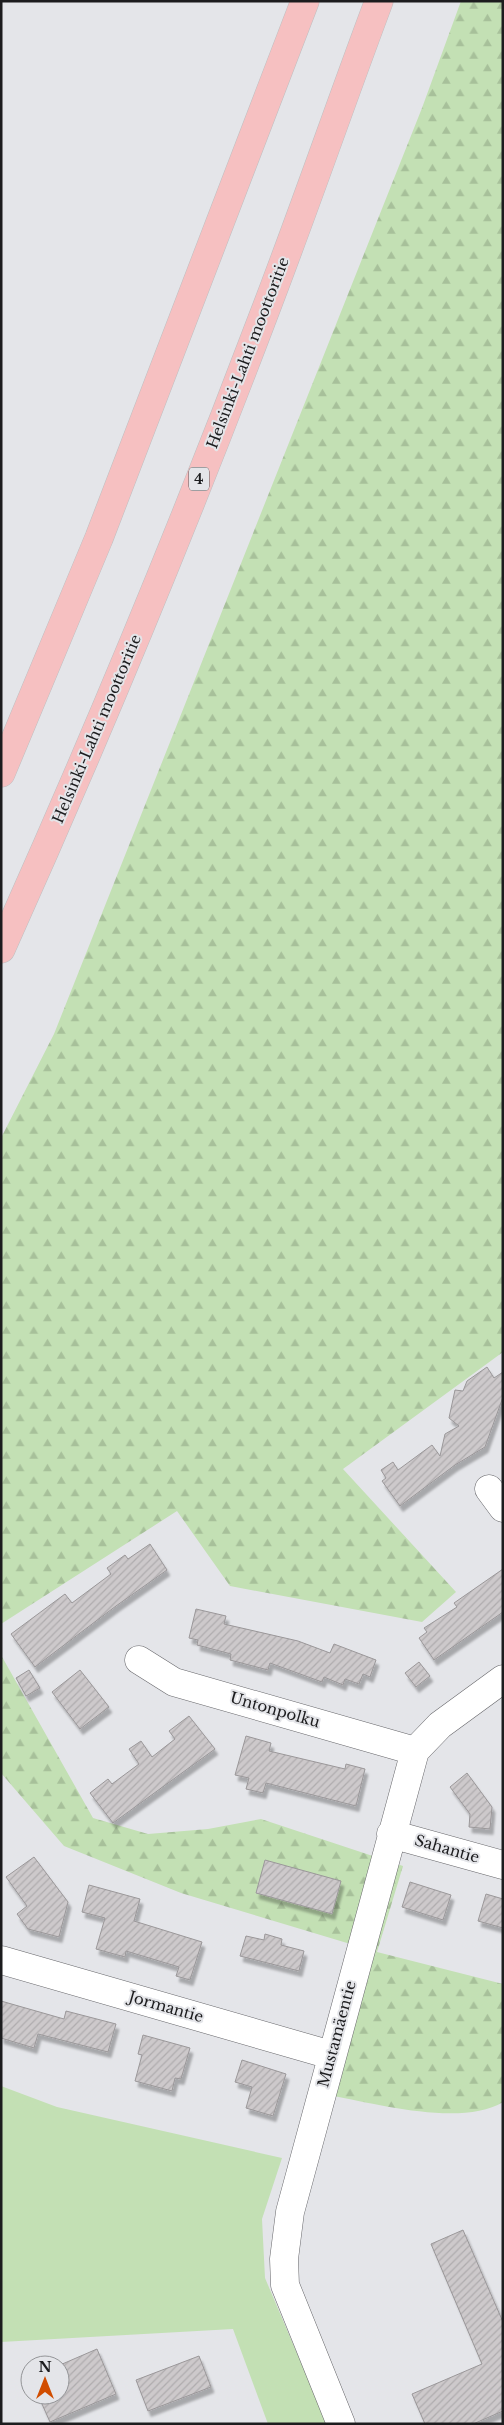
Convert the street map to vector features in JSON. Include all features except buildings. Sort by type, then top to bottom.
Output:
[{"type":"highway","points":[[1,773],[106,520],[305,1]]},
{"type":"highway","name":"Helsinki-Lahti moottoritie","points":[[1,949],[83,767],[162,572],[264,314],[380,1]]},
{"type":"street","name":"Untonpolku","points":[[139,1660],[174,1682],[415,1751]]},
{"type":"street","name":"Mustamäentie","points":[[341,2424],[285,2285],[284,2259],[290,2212],[331,2055],[415,1751],[440,1725],[503,1679]]},
{"type":"street","name":"Sahantie","points":[[391,1834],[503,1865]]},
{"type":"street","name":"Jormantie","points":[[1,1960],[331,2055]]},
{"type":"green space","points":[[461,1],[503,1],[503,1352],[343,1469],[456,1592],[422,1622],[230,1586],[177,1511],[1,1624],[1,1138],[54,1034],[422,108]]},
{"type":"green space","points":[[1,1655],[93,1818],[148,1834],[208,1829],[261,1819],[403,1866],[377,1952],[503,1984],[503,2102],[486,2109],[465,2113],[443,2113],[396,2108],[333,2096],[367,1949],[181,1893],[64,1846],[1,1773]]},
{"type":"green space","points":[[1,2086],[57,2107],[282,2158],[262,2219],[265,2278],[327,2424],[268,2424],[233,2329],[1,2342]]}]
